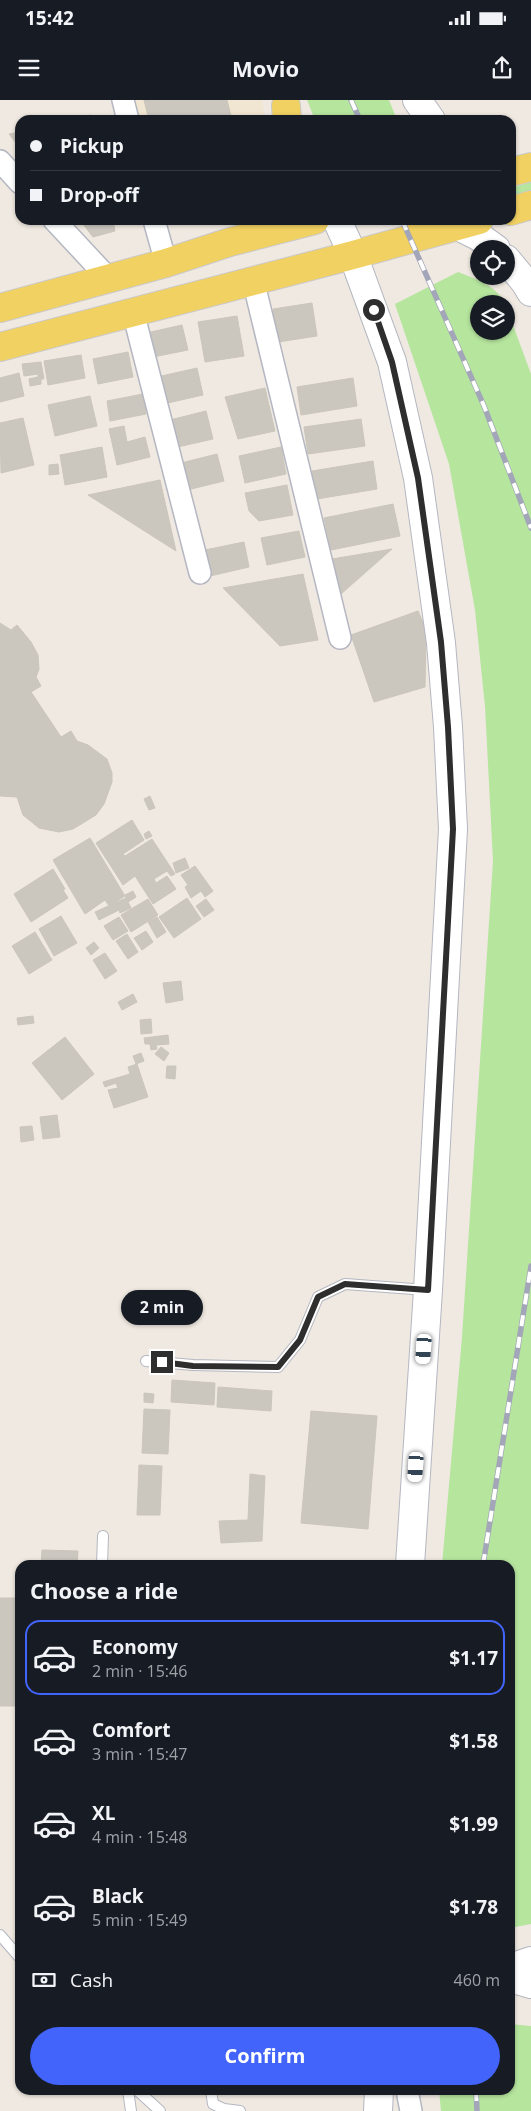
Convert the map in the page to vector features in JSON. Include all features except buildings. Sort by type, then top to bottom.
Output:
[{"type":"main road","points":[[417,100],[428,115]]},
{"type":"main road","points":[[516,160],[531,162]]},
{"type":"main road","points":[[516,171],[531,168]]},
{"type":"main road","points":[[516,210],[531,205]]},
{"type":"main road","points":[[230,242],[247,225]]},
{"type":"main road","points":[[0,308],[166,263],[230,242],[296,225]]},
{"type":"main road","points":[[339,225],[354,255],[392,362],[418,478],[441,642],[448,727],[453,829],[428,1290],[410,1560]]},
{"type":"main road","points":[[0,347],[354,255],[461,225]]},
{"type":"main road","points":[[470,225],[484,240]]},
{"type":"main road","points":[[515,270],[531,292]]},
{"type":"main road","points":[[515,1966],[531,1961]]},
{"type":"main road","points":[[515,1979],[531,1984]]},
{"type":"main road","points":[[378,2111],[379,2095]]},
{"type":"street","points":[[123,100],[127,115]]},
{"type":"street","points":[[0,161],[15,178]]},
{"type":"street","points":[[59,225],[108,279]]},
{"type":"street","points":[[155,225],[166,263]]},
{"type":"street","points":[[253,280],[340,638]]},
{"type":"street","points":[[133,312],[200,573]]},
{"type":"street","points":[[408,2095],[411,2111]]},
{"type":"lane","points":[[146,1361],[193,1366],[278,1367],[300,1340],[318,1297],[345,1284],[428,1290]]},
{"type":"lane","points":[[102,1560],[103,1536]]},
{"type":"lane","points":[[0,1935],[15,1952]]},
{"type":"lane","points":[[129,2095],[131,2111]]},
{"type":"lane","points":[[142,2095],[160,2111]]},
{"type":"lane","points":[[212,2095],[213,2104],[224,2109],[240,2111]]},
{"type":"shaded area","points":[[131,100],[262,100],[264,115],[135,115]]},
{"type":"green space","points":[[307,100],[389,100],[395,115],[313,115]]},
{"type":"green space","points":[[531,182],[531,194],[516,198],[516,186]]},
{"type":"green space","points":[[458,272],[470,277],[470,285],[487,285],[499,295],[470,295],[470,340],[515,340],[515,330],[531,374],[531,1924],[515,1927],[515,1560],[442,1560],[462,1337],[493,861],[485,706],[475,610],[449,464],[395,304]]},
{"type":"green space","points":[[515,2024],[531,2026],[531,2111],[441,2111],[439,2095],[515,2095]]},
{"type":"railway","points":[[351,100],[358,115]]},
{"type":"railway","points":[[404,225],[484,406],[531,528]]},
{"type":"railway","points":[[484,1560],[531,1266]]},
{"type":"railway","points":[[476,2095],[477,2111]]},
{"type":"route","points":[[162,1362],[193,1366],[278,1367],[300,1340],[318,1297],[345,1284],[428,1290],[453,829],[448,727],[441,642],[418,478],[392,362],[374,310]]}]
